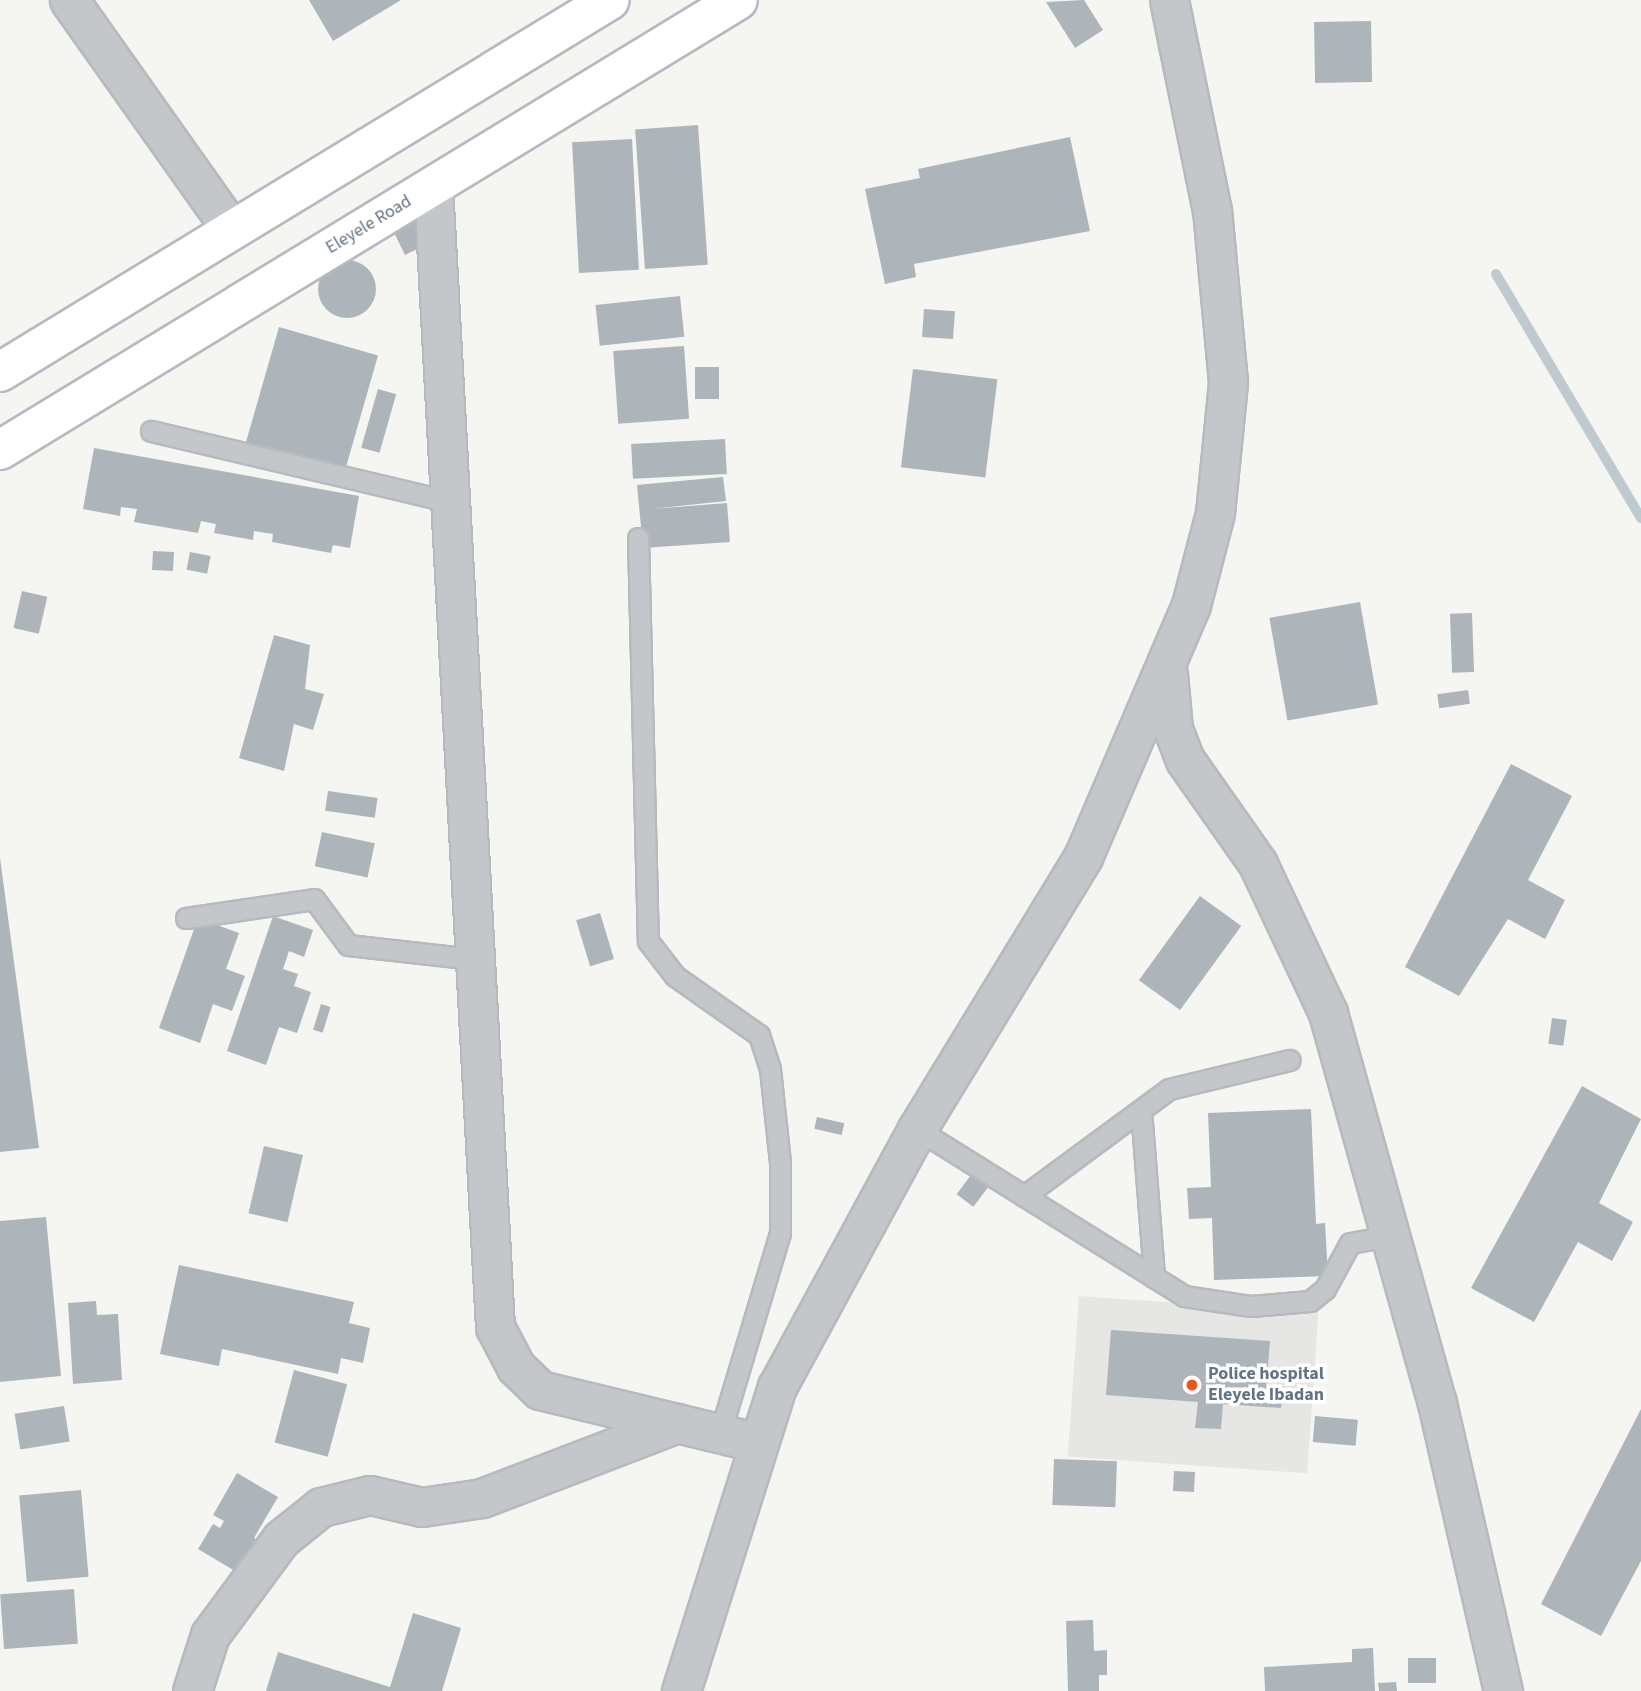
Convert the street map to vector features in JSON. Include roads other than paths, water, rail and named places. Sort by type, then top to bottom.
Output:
[{"type":"main road","points":[[0,372],[610,0]]},
{"type":"main road","name":"Eleyele Road","points":[[0,450],[738,0]]},
{"type":"street","points":[[69,0],[231,229]]},
{"type":"street","points":[[681,1691],[737,1437],[812,1319],[917,1129],[1083,857],[1167,666],[1215,513],[1228,382],[1212,211],[1169,0]]},
{"type":"street","points":[[433,186],[472,959],[495,1327],[516,1367],[540,1390],[737,1437]]},
{"type":"street","points":[[1167,666],[1173,729],[1185,760],[1258,864],[1328,1013],[1388,1236],[1437,1403],[1503,1691]]},
{"type":"street","points":[[192,1691],[210,1635],[281,1539],[321,1507],[370,1495],[422,1507],[482,1498],[677,1423]]},
{"type":"lane","points":[[151,431],[451,502]]},
{"type":"lane","points":[[638,538],[648,941],[675,976],[759,1035],[770,1069],[780,1163],[780,1233],[737,1437]]},
{"type":"lane","points":[[186,918],[314,899],[348,946],[472,959]]},
{"type":"lane","points":[[1024,1196],[1141,1110],[1193,1080],[1290,1060]]},
{"type":"lane","points":[[1141,1110],[1154,1277]]},
{"type":"lane","points":[[917,1129],[1184,1296],[1215,1302],[1310,1301],[1325,1289],[1350,1243],[1388,1236]]},
{"type":"waterway","points":[[1496,274],[1641,518]]},
{"type":"place","name":"Police hospital Eleyele Ibadan","points":[[1192,1385]]}]
